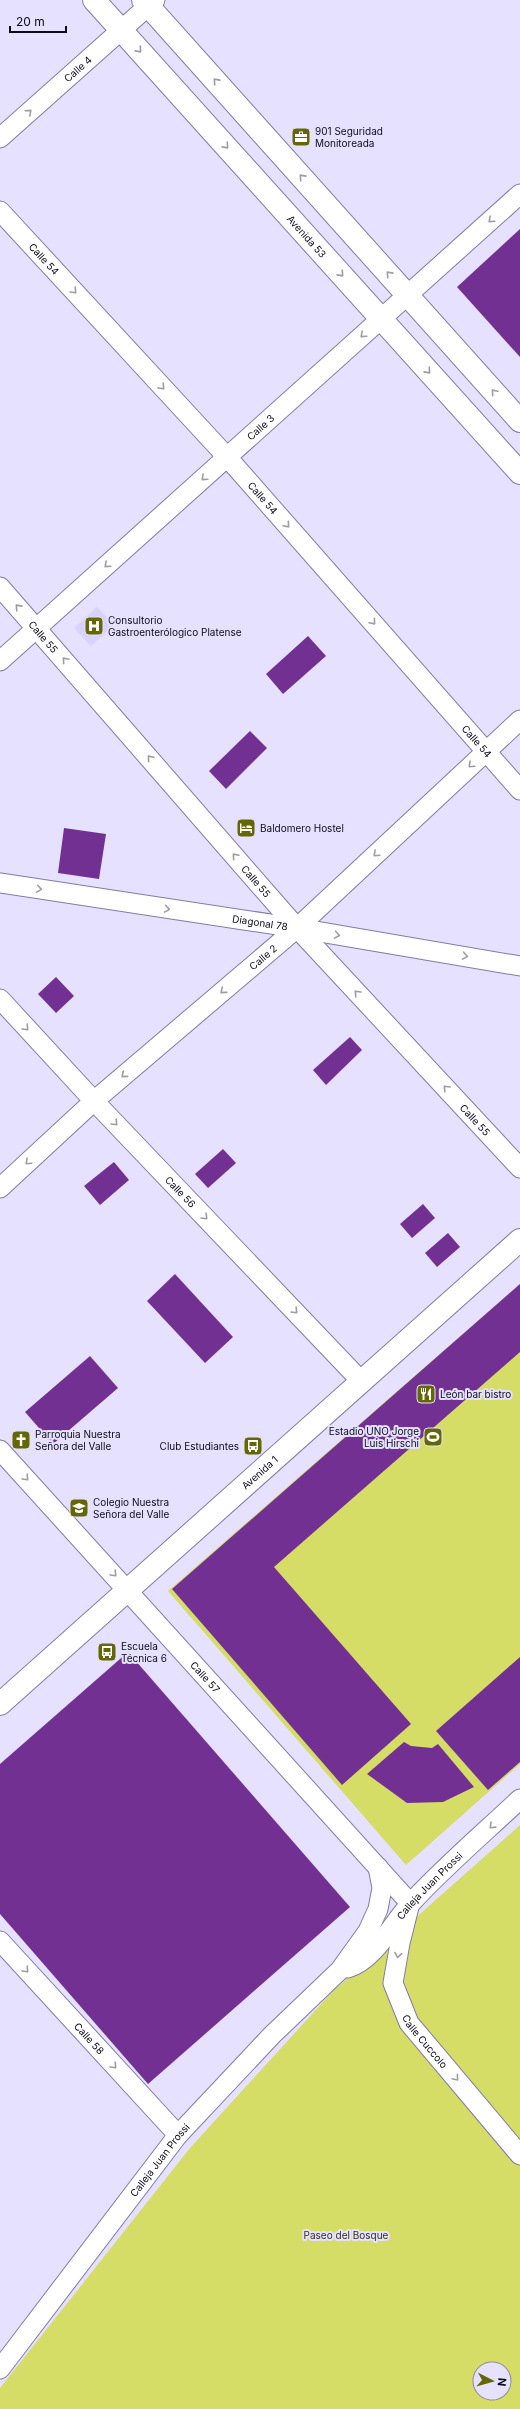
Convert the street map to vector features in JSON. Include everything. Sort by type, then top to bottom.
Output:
[{"type":"street","name":"Avenida 53","points":[[94,0],[520,473]]},
{"type":"street","name":"Calle 4","points":[[0,138],[121,30],[149,2]]},
{"type":"street","points":[[149,2],[520,422]]},
{"type":"street","name":"Calle 3","points":[[0,661],[520,194]]},
{"type":"street","name":"Calle 54","points":[[0,211],[227,457],[520,790]]},
{"type":"street","name":"Calle 55","points":[[0,587],[297,928],[520,1168]]},
{"type":"street","name":"Calle 2","points":[[0,1188],[94,1101],[297,928],[520,720]]},
{"type":"street","name":"Diagonal 78","points":[[0,883],[297,928],[520,966]]},
{"type":"street","name":"Calle 56","points":[[0,999],[94,1101],[362,1382]]},
{"type":"street","name":"Avenida 1","points":[[0,1704],[520,1240]]},
{"type":"street","name":"Calle 57","points":[[0,1450],[128,1589],[410,1903]]},
{"type":"street","name":"Calleja Juan Prossi","points":[[340,1970],[354,1966],[366,1956],[385,1936],[410,1903],[520,1799]]},
{"type":"street","name":"Calleja Juan Prossi","points":[[0,2369],[178,2135],[272,2035],[340,1970],[368,1931],[378,1909],[382,1888],[378,1867]]},
{"type":"street","name":"Calle Cuccolo","points":[[410,1903],[400,1943],[393,1983],[409,2023],[520,2155]]},
{"type":"street","name":"Calle 58","points":[[0,1941],[178,2135]]},
{"type":"shaded area","name":"Consultorio Gastroenterólogico Platense","points":[[97,607],[114,625],[91,646],[74,628]]},
{"type":"green space","name":"Estadio UNO Jorge Luis Hirschi","points":[[520,1284],[520,1764],[406,1865],[168,1591]]},
{"type":"green space","name":"Paseo del Bosque","points":[[520,1825],[520,2409],[0,2409],[0,2388],[190,2148],[333,1991]]},
{"type":"building","points":[[520,229],[520,357],[457,287]]},
{"type":"building","points":[[308,636],[326,656],[283,694],[266,674]]},
{"type":"building","points":[[250,731],[267,748],[226,789],[209,771]]},
{"type":"building","points":[[64,828],[106,834],[99,879],[58,873]]},
{"type":"building","points":[[56,977],[74,996],[56,1013],[38,994]]},
{"type":"building","points":[[350,1037],[362,1050],[326,1085],[313,1070]]},
{"type":"building","points":[[223,1149],[236,1163],[208,1188],[195,1174]]},
{"type":"building","points":[[114,1162],[129,1180],[100,1205],[84,1186]]},
{"type":"building","points":[[423,1204],[435,1218],[412,1238],[400,1224]]},
{"type":"building","points":[[448,1233],[460,1247],[437,1267],[425,1253]]},
{"type":"building","points":[[175,1274],[233,1337],[205,1363],[147,1301]]},
{"type":"building","points":[[520,1284],[520,1352],[274,1567],[411,1724],[342,1785],[172,1589]]},
{"type":"building","points":[[90,1356],[118,1388],[53,1444],[25,1412]]},
{"type":"building","points":[[128,1652],[350,1907],[148,2084],[0,1914],[0,1764]]},
{"type":"building","points":[[520,1657],[520,1762],[488,1790],[436,1731]]},
{"type":"building","points":[[404,1742],[411,1746],[432,1748],[438,1744],[474,1787],[443,1802],[407,1803],[367,1774]]},
{"type":"place","name":"901 Seguridad Monitoreada","points":[[301,137]]},
{"type":"place","name":"Consultorio Gastroenterólogico Platense","points":[[94,626]]},
{"type":"place","name":"Baldomero Hostel","points":[[246,828]]},
{"type":"place","name":"León bar bistro","points":[[426,1394]]},
{"type":"place","name":"Estadio UNO Jorge Luis Hirschi","points":[[433,1437]]},
{"type":"place","name":"Parroquia Nuestra Señora del Valle","points":[[21,1440]]},
{"type":"place","name":"Club Estudiantes","points":[[253,1446]]},
{"type":"place","name":"Colegio Nuestra Señora del Valle","points":[[79,1508]]},
{"type":"place","name":"Escuela Técnica 6","points":[[107,1652]]}]
